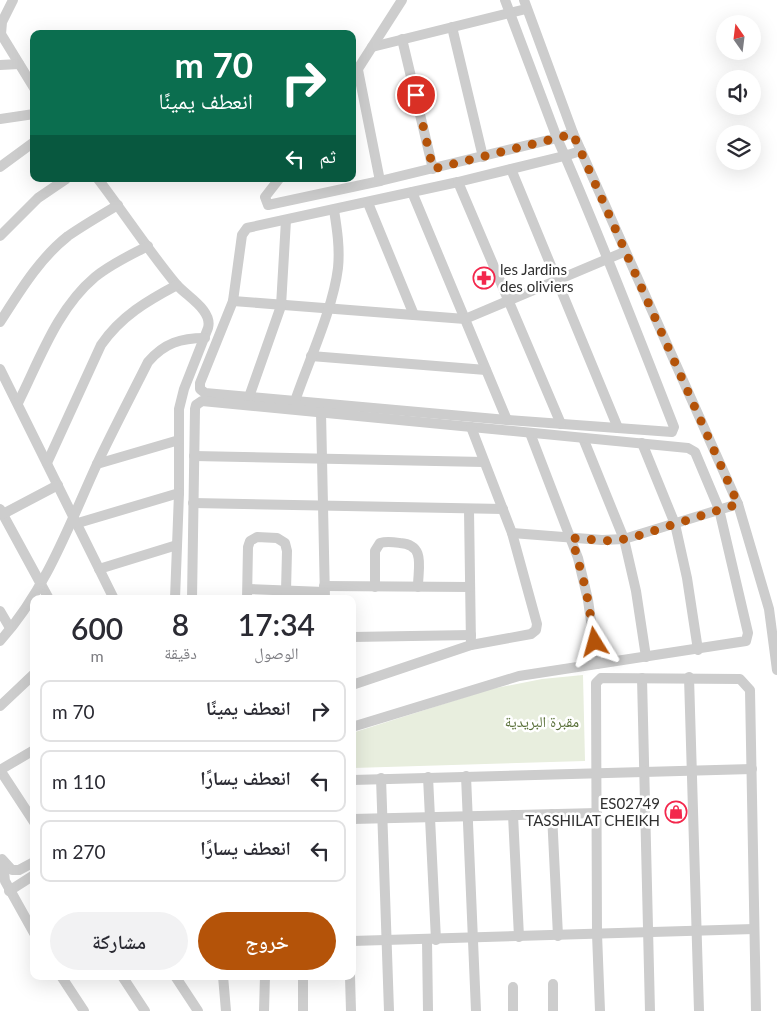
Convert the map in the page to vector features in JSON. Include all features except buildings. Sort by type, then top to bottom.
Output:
[{"type":"street","points":[[13,0],[1,22],[2,39],[30,82]]},
{"type":"street","points":[[356,72],[402,0]]},
{"type":"street","points":[[505,0],[564,156],[608,260],[674,426],[670,432],[507,420],[205,393],[199,386],[233,301],[243,232],[250,227],[368,203],[458,182],[564,156],[581,151]]},
{"type":"street","points":[[372,47],[509,14],[525,4],[573,134],[738,504],[769,609],[777,670]]},
{"type":"street","points":[[452,27],[482,157]]},
{"type":"street","points":[[402,39],[433,169]]},
{"type":"street","points":[[0,65],[19,64]]},
{"type":"street","points":[[356,78],[380,181]]},
{"type":"street","points":[[0,119],[30,115]]},
{"type":"street","points":[[277,182],[265,197],[268,205],[433,169],[573,134]]},
{"type":"street","points":[[0,167],[30,145]]},
{"type":"street","points":[[511,169],[618,428]]},
{"type":"street","points":[[0,236],[38,198],[62,182]]},
{"type":"street","points":[[100,182],[177,285],[208,316],[209,325],[205,338],[180,400],[176,595]]},
{"type":"street","points":[[458,182],[561,424]]},
{"type":"street","points":[[412,192],[507,420]]},
{"type":"street","points":[[368,203],[414,315]]},
{"type":"street","points":[[0,322],[34,270],[55,248],[80,228],[118,205]]},
{"type":"street","points":[[295,401],[328,308],[338,268],[339,245],[334,210]]},
{"type":"street","points":[[248,397],[281,306],[286,220]]},
{"type":"street","points":[[18,403],[57,324],[72,301],[107,268],[148,246]]},
{"type":"street","points":[[233,301],[465,319],[624,252]]},
{"type":"street","points":[[47,463],[101,345],[110,332],[131,311],[177,285]]},
{"type":"street","points":[[33,595],[76,520],[97,464],[153,356],[164,347],[180,339],[205,338]]},
{"type":"street","points":[[311,356],[486,370]]},
{"type":"street","points":[[0,370],[112,595]]},
{"type":"street","points":[[192,595],[195,409],[200,402],[642,443],[688,448],[695,452],[719,509],[748,636],[746,641],[741,644],[506,679],[356,727]]},
{"type":"street","points":[[320,412],[324,592]]},
{"type":"street","points":[[356,637],[471,640],[531,634],[537,627],[512,533],[471,427]]},
{"type":"street","points":[[530,432],[572,538],[588,600],[597,664]]},
{"type":"street","points":[[583,438],[624,540],[636,591],[646,657]]},
{"type":"street","points":[[97,464],[179,440]]},
{"type":"street","points":[[642,443],[675,524],[688,578],[698,650]]},
{"type":"street","points":[[194,456],[484,462]]},
{"type":"street","points":[[47,595],[2,511],[58,484]]},
{"type":"street","points":[[76,520],[179,493]]},
{"type":"street","points":[[194,503],[469,510],[503,509]]},
{"type":"street","points":[[512,533],[624,540],[738,504]]},
{"type":"street","points":[[469,510],[471,640]]},
{"type":"street","points":[[286,591],[286,543],[279,538],[260,537],[252,539],[248,544],[247,594],[286,591],[324,592],[375,587],[470,587]]},
{"type":"street","points":[[375,587],[375,551],[378,545],[386,542],[409,543],[415,548],[418,554],[418,587]]},
{"type":"street","points":[[99,569],[177,545]]},
{"type":"street","points":[[0,641],[30,600]]},
{"type":"street","points":[[0,612],[10,628]]},
{"type":"street","points":[[356,683],[471,640]]},
{"type":"street","points":[[689,677],[695,930],[699,1011]]},
{"type":"street","points":[[600,1011],[597,934],[596,683],[601,678],[733,677],[746,683],[750,690],[756,1011]]},
{"type":"street","points":[[642,678],[650,1011]]},
{"type":"street","points":[[0,706],[30,679]]},
{"type":"street","points":[[29,806],[0,770],[30,752]]},
{"type":"street","points":[[356,780],[428,776],[644,773],[752,769]]},
{"type":"street","points":[[428,776],[431,940],[428,1011]]},
{"type":"street","points":[[466,776],[476,1011]]},
{"type":"street","points":[[381,778],[389,1011]]},
{"type":"street","points":[[356,819],[597,813]]},
{"type":"street","points":[[552,814],[558,936]]},
{"type":"street","points":[[513,815],[519,938]]},
{"type":"street","points":[[2,859],[12,870],[19,870],[30,864]]},
{"type":"street","points":[[2,859],[3,873],[9,891],[30,926]]},
{"type":"street","points":[[9,891],[30,878]]},
{"type":"street","points":[[356,942],[754,929]]},
{"type":"street","points":[[64,980],[84,1011]]},
{"type":"street","points":[[125,980],[145,1011]]},
{"type":"street","points":[[178,980],[198,1011]]},
{"type":"street","points":[[223,980],[226,1011]]},
{"type":"street","points":[[264,1011],[265,980]]},
{"type":"street","points":[[302,980],[303,1011]]},
{"type":"street","points":[[350,980],[351,1011]]},
{"type":"street","points":[[553,984],[553,1011]]},
{"type":"street","points":[[513,987],[513,1011]]},
{"type":"green space","name":"مقبرة البريدية","points":[[583,675],[585,761],[356,768],[356,732],[491,689],[542,679]]},
{"type":"place","name":"les Jardins des oliviers","points":[[484,278]]},
{"type":"place","name":"ES02749 TASSHILAT CHEIKH","points":[[676,812]]},
{"type":"route","points":[[416,95],[433,169],[573,134],[738,504],[631,538],[612,541],[572,538],[586,590],[595,642]]}]
